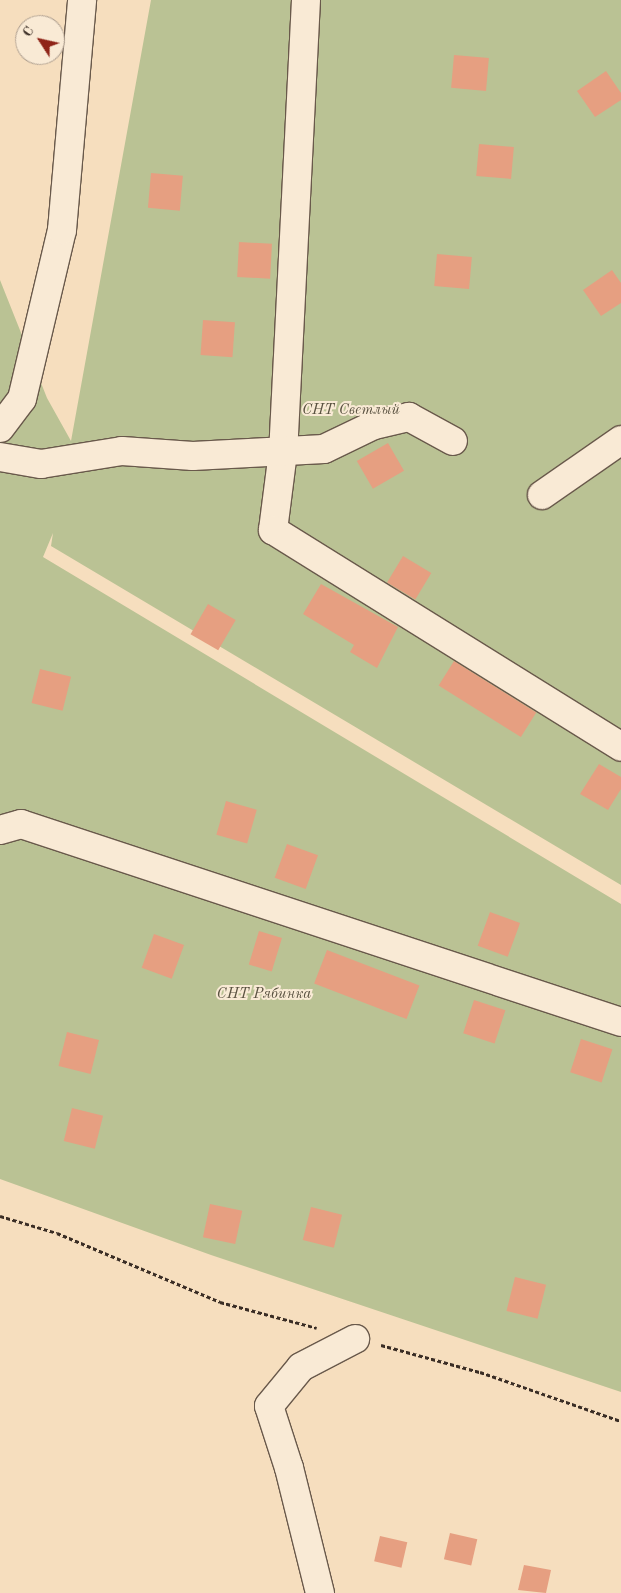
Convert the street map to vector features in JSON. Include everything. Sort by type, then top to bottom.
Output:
[{"type":"lane","points":[[0,428],[22,399],[62,230],[82,0]]},
{"type":"lane","points":[[306,0],[283,452],[273,530],[621,747]]},
{"type":"lane","points":[[0,456],[41,464],[122,452],[193,456],[324,449],[374,425],[409,417],[453,441]]},
{"type":"lane","points":[[542,495],[621,440]]},
{"type":"lane","points":[[0,830],[21,824],[621,1022]]},
{"type":"lane","points":[[320,1593],[289,1468],[269,1406],[300,1367],[355,1338]]},
{"type":"path","points":[[0,1216],[57,1233],[220,1302],[480,1372],[621,1421]]},
{"type":"green space","points":[[151,0],[621,0],[621,885],[51,546],[53,533],[43,557],[621,904],[621,1392],[211,1255],[0,1179],[0,280],[47,398],[71,441]]},
{"type":"building","points":[[454,55],[489,58],[486,91],[451,88]]},
{"type":"building","points":[[606,71],[621,93],[621,100],[595,117],[577,91]]},
{"type":"building","points":[[479,144],[514,147],[511,179],[476,176]]},
{"type":"building","points":[[151,173],[183,176],[180,211],[148,208]]},
{"type":"building","points":[[239,242],[272,244],[270,279],[237,277]]},
{"type":"building","points":[[437,254],[472,257],[469,289],[434,286]]},
{"type":"building","points":[[612,270],[621,283],[621,303],[601,316],[583,290]]},
{"type":"building","points":[[203,320],[235,322],[232,357],[201,355]]},
{"type":"building","points":[[388,443],[404,471],[373,489],[357,461]]},
{"type":"building","points":[[403,556],[431,573],[415,600],[387,583]]},
{"type":"building","points":[[321,584],[398,627],[377,668],[350,652],[354,645],[303,614]]},
{"type":"building","points":[[208,604],[236,620],[218,650],[191,634]]},
{"type":"building","points":[[454,661],[536,712],[521,737],[439,686]]},
{"type":"building","points":[[40,669],[71,677],[63,711],[32,703]]},
{"type":"building","points":[[599,764],[621,777],[621,789],[608,810],[580,794]]},
{"type":"building","points":[[226,801],[257,810],[247,843],[216,835]]},
{"type":"building","points":[[287,844],[318,855],[306,889],[275,878]]},
{"type":"building","points":[[490,912],[520,923],[508,957],[478,946]]},
{"type":"building","points":[[259,931],[282,938],[272,971],[249,964]]},
{"type":"building","points":[[154,934],[184,945],[172,979],[142,968]]},
{"type":"building","points":[[327,950],[419,985],[407,1019],[314,984]]},
{"type":"building","points":[[474,1000],[505,1010],[495,1043],[463,1033]]},
{"type":"building","points":[[67,1032],[99,1040],[91,1074],[59,1066]]},
{"type":"building","points":[[581,1039],[612,1049],[602,1082],[570,1072]]},
{"type":"building","points":[[72,1108],[103,1116],[95,1149],[64,1141]]},
{"type":"building","points":[[210,1204],[242,1211],[235,1244],[203,1237]]},
{"type":"building","points":[[311,1207],[342,1215],[334,1248],[303,1240]]},
{"type":"building","points":[[515,1277],[546,1285],[538,1319],[507,1311]]},
{"type":"building","points":[[450,1533],[477,1539],[471,1566],[444,1559]]},
{"type":"building","points":[[380,1536],[407,1542],[401,1568],[374,1561]]},
{"type":"building","points":[[524,1565],[551,1570],[546,1593],[518,1590]]},
{"type":"park label","name":"СНТ Светлый","points":[[351,411]]},
{"type":"park label","name":"СНТ Рябинка","points":[[264,995]]}]
